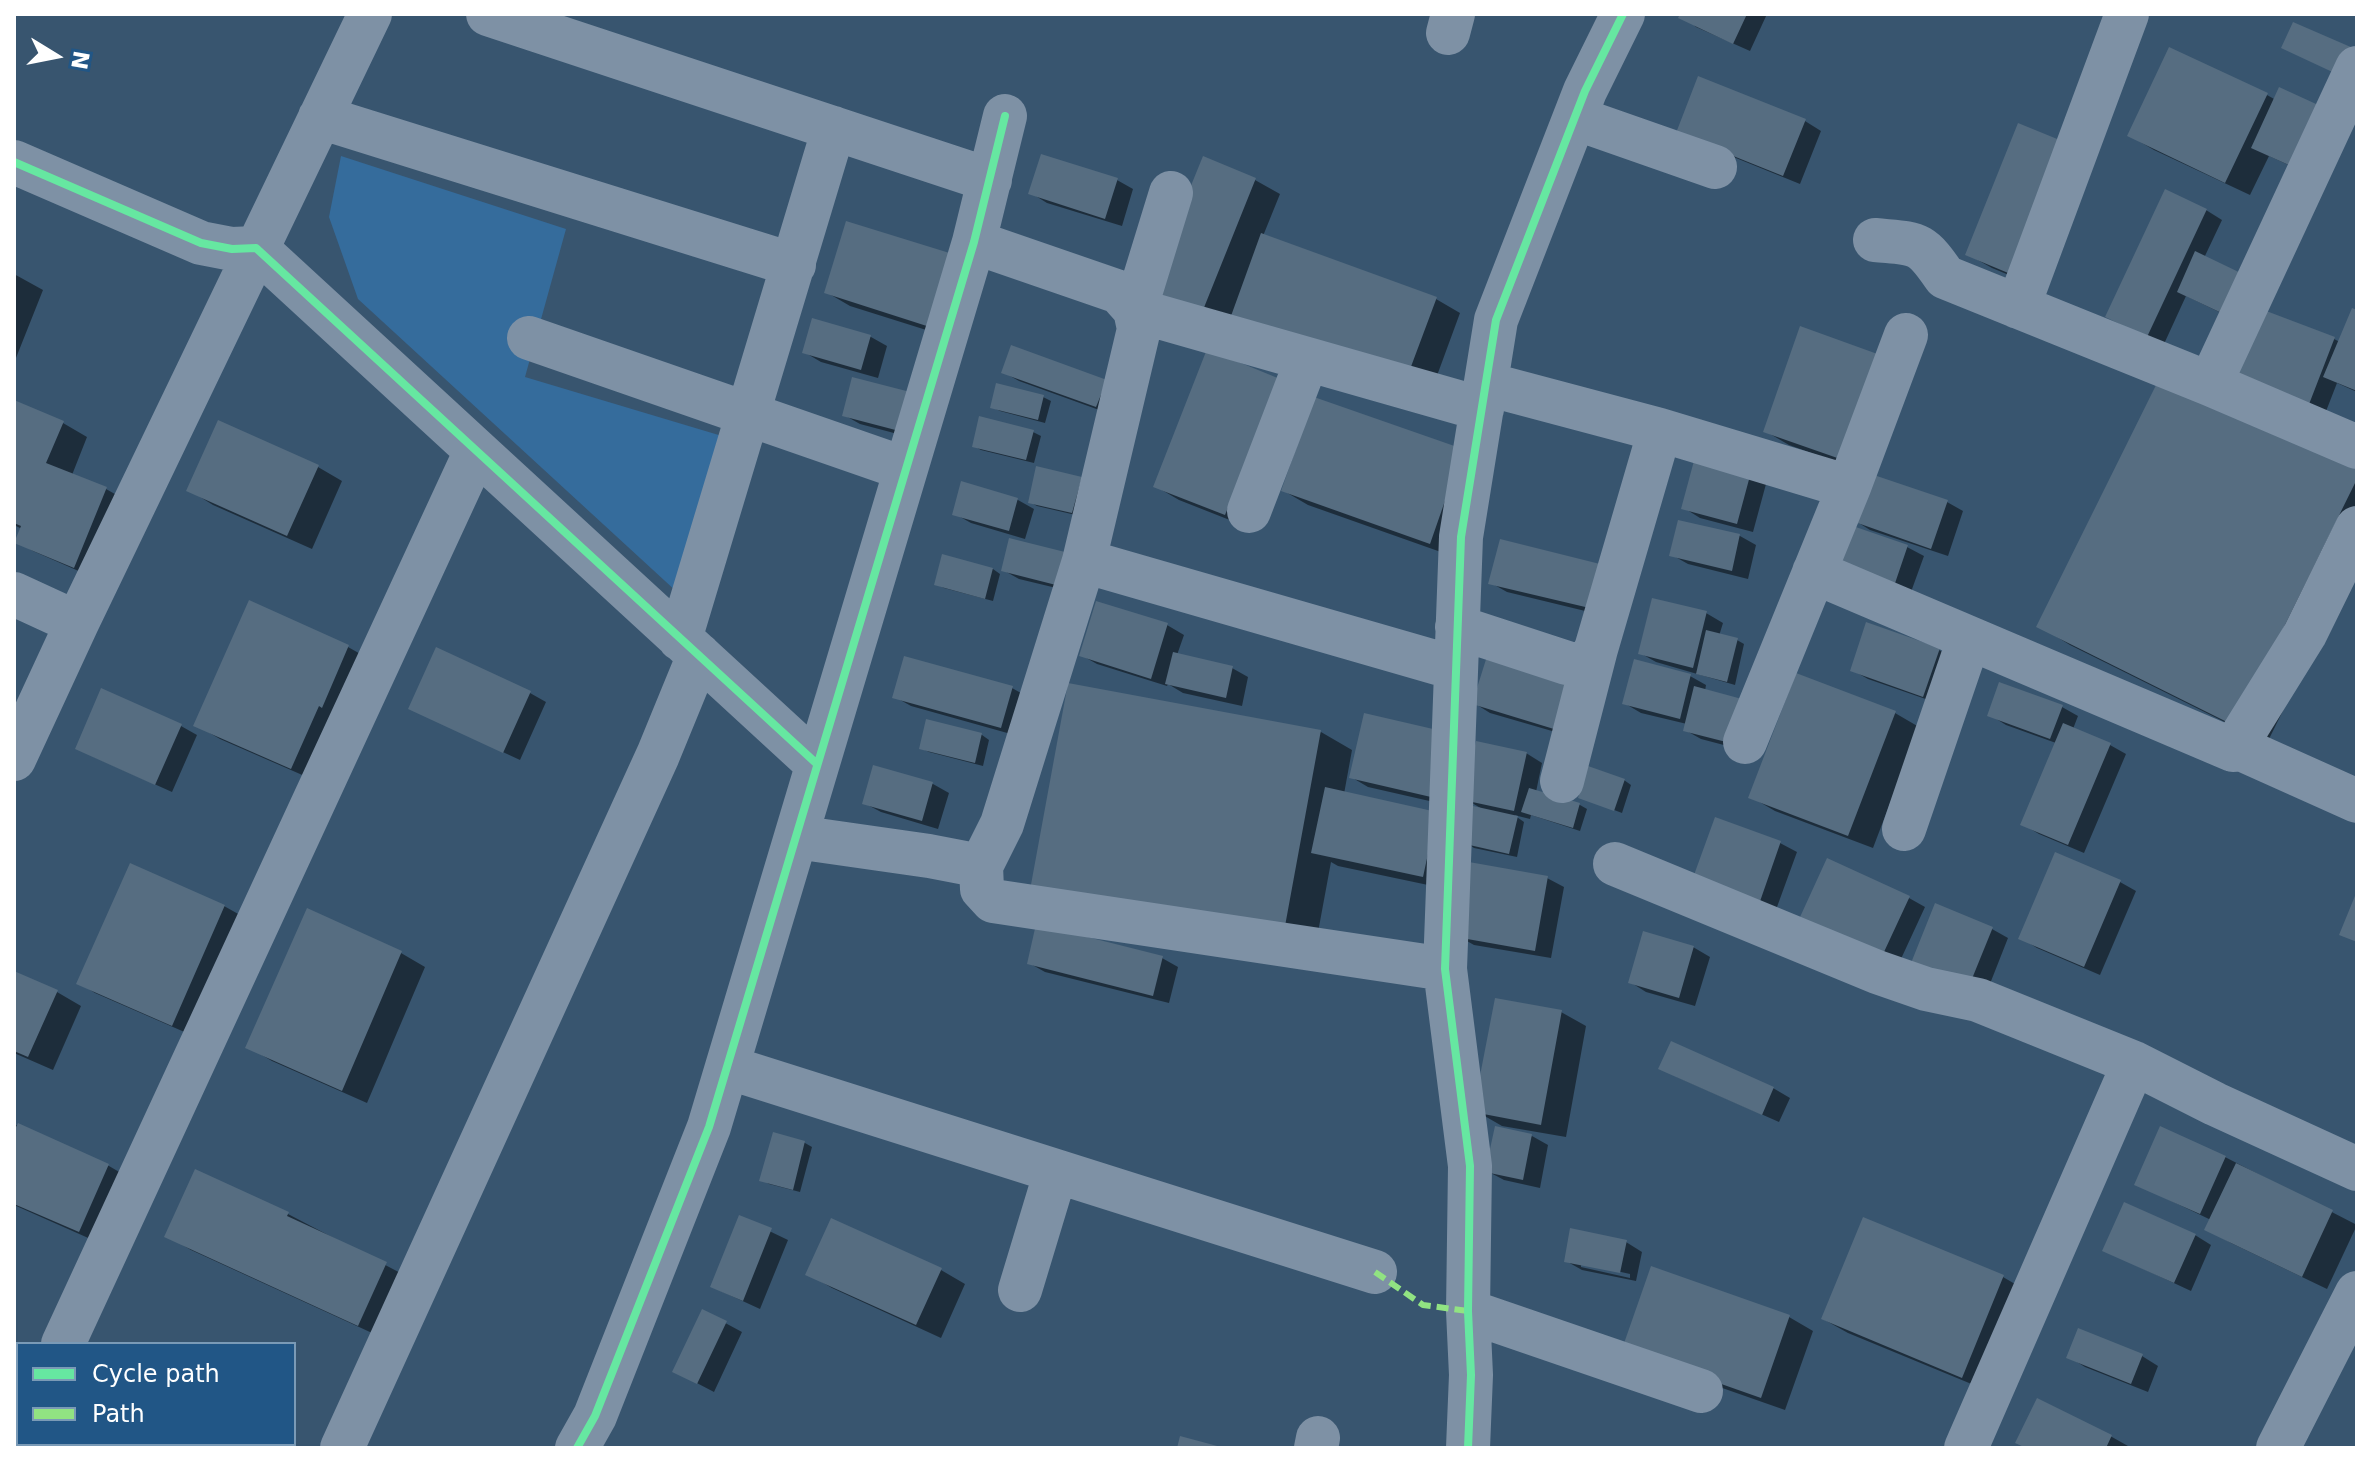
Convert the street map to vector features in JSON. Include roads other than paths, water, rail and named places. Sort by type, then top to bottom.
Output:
[{"type":"street","points":[[14,759],[370,14]]},
{"type":"street","points":[[488,14],[990,180]]},
{"type":"street","points":[[1468,1448],[1471,1375],[1468,1311],[1470,1166],[1445,969],[1461,537],[1496,320],[1585,91],[1623,14]]},
{"type":"street","points":[[2018,307],[2127,14]]},
{"type":"street","points":[[2210,384],[2357,68]]},
{"type":"street","points":[[577,1448],[595,1416],[709,1127],[974,242],[1005,116]]},
{"type":"street","points":[[320,117],[794,265]]},
{"type":"street","points":[[1575,118],[1715,167]]},
{"type":"street","points":[[342,1448],[651,769],[690,647],[748,413],[834,128]]},
{"type":"street","points":[[14,162],[201,243],[232,249],[256,248],[817,764]]},
{"type":"street","points":[[1171,193],[1135,310],[1139,329],[1084,561],[1002,824],[981,866],[982,889],[993,901],[1445,969]]},
{"type":"street","points":[[1875,240],[1916,244],[1932,258],[1945,277],[2357,447]]},
{"type":"street","points":[[974,242],[1119,292],[1135,310],[1307,360],[1660,430],[1849,487]]},
{"type":"street","points":[[1745,742],[1849,487],[1906,335]]},
{"type":"street","points":[[529,338],[906,469]]},
{"type":"street","points":[[1249,511],[1307,360]]},
{"type":"street","points":[[1562,781],[1596,649],[1660,430]]},
{"type":"street","points":[[64,1342],[476,451]]},
{"type":"street","points":[[2233,750],[2305,634],[2357,528]]},
{"type":"street","points":[[1084,561],[1456,647],[1586,667],[1596,649]]},
{"type":"street","points":[[1814,572],[2233,750],[2241,749],[2357,801]]},
{"type":"street","points":[[14,594],[77,623]]},
{"type":"street","points":[[1904,829],[1969,639]]},
{"type":"street","points":[[796,837],[981,866]]},
{"type":"street","points":[[1615,864],[1877,972],[1926,989],[1978,1000],[2134,1063],[2357,1169]]},
{"type":"street","points":[[1966,1448],[2134,1063]]},
{"type":"street","points":[[727,1067],[1375,1272]]},
{"type":"street","points":[[1020,1290],[1056,1171]]},
{"type":"street","points":[[2282,1447],[2357,1293]]},
{"type":"street","points":[[1468,1311],[1701,1391]]}]
